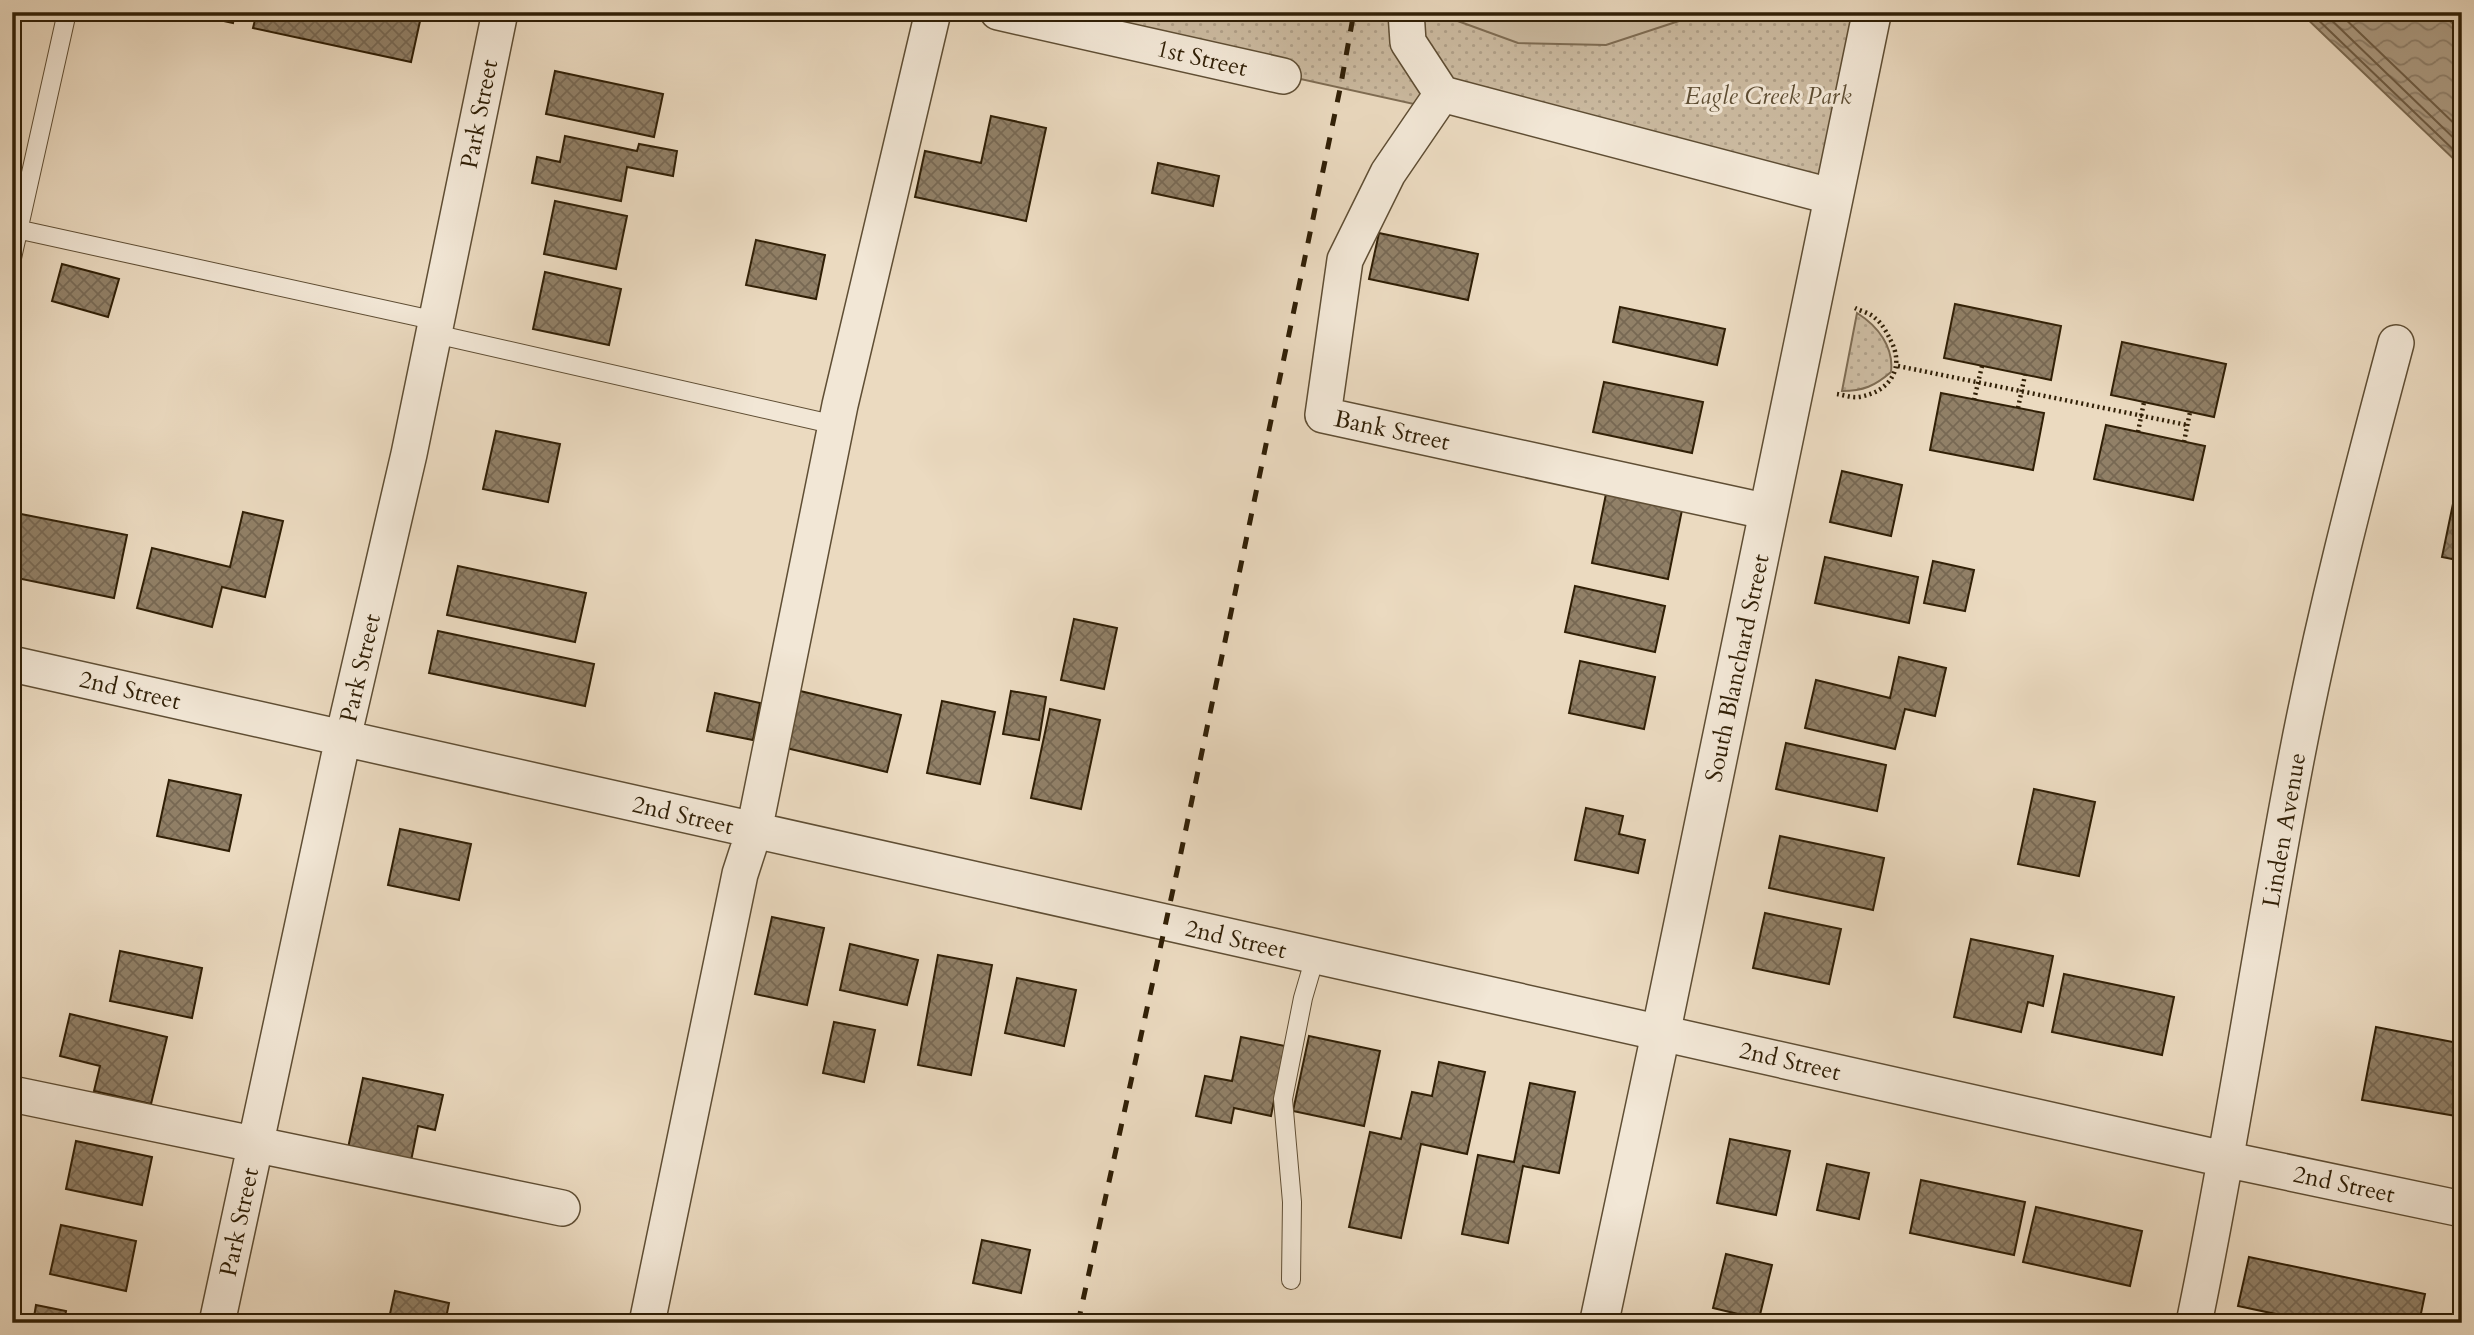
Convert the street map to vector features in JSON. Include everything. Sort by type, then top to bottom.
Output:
[{"type":"street","name":"Park Street","points":[[217,1323],[343,738],[436,327],[500,12]]},
{"type":"street","points":[[647,1323],[740,874],[754,831],[836,425],[933,12]]},
{"type":"street","name":"1st Street","points":[[998,12],[1283,76]]},
{"type":"street","points":[[1406,12],[1408,42],[1442,94],[1834,197]]},
{"type":"street","name":"South Blanchard Street","points":[[1598,1323],[1661,1032],[1872,12]]},
{"type":"street","name":"Bank Street","points":[[1442,94],[1388,173],[1345,260],[1323,415],[1769,512]]},
{"type":"street","name":"Linden Avenue","points":[[2194,1323],[2214,1226],[2296,757],[2352,506],[2396,343]]},
{"type":"street","name":"2nd Street","points":[[12,664],[1315,957],[2224,1159],[2462,1209]]},
{"type":"street","points":[[12,1094],[562,1208]]},
{"type":"lane","points":[[12,258],[15,229],[67,12]]},
{"type":"lane","points":[[15,229],[436,327],[836,425]]},
{"type":"lane","points":[[1290,1280],[1292,1202],[1283,1099],[1303,998],[1315,957]]},
{"type":"path","points":[[1837,394],[1858,397],[1876,391],[1891,380],[1898,366],[1897,353],[1888,334],[1875,317],[1855,308]]},
{"type":"path","points":[[1898,366],[2187,425]]},
{"type":"path","points":[[1974,400],[1982,366]]},
{"type":"path","points":[[2018,408],[2025,375]]},
{"type":"path","points":[[2138,432],[2144,402]]},
{"type":"path","points":[[2184,442],[2190,412]]},
{"type":"green space","name":"Eagle Creek Park","points":[[998,12],[1872,12],[1834,197]]},
{"type":"green space","points":[[1433,12],[1699,12],[1606,45],[1518,43]]},
{"type":"green space","points":[[1857,313],[1872,324],[1883,338],[1890,354],[1891,372],[1868,387],[1842,391]]},
{"type":"water","points":[[2300,12],[2440,12],[2462,32],[2462,167]]},
{"type":"building","points":[[183,12],[235,12],[233,23]]},
{"type":"building","points":[[257,12],[422,12],[411,62],[253,28]]},
{"type":"building","points":[[555,71],[663,94],[654,137],[546,114]]},
{"type":"building","points":[[991,116],[1046,128],[1026,221],[915,197],[925,151],[981,163]]},
{"type":"building","points":[[565,136],[637,151],[639,144],[677,151],[673,176],[627,167],[621,201],[532,183],[537,157],[560,162]]},
{"type":"building","points":[[1158,163],[1219,176],[1213,206],[1152,193]]},
{"type":"building","points":[[555,201],[627,216],[616,269],[544,254]]},
{"type":"building","points":[[1379,233],[1478,254],[1468,300],[1369,279]]},
{"type":"building","points":[[756,240],[825,255],[816,299],[746,285]]},
{"type":"building","points":[[62,264],[119,279],[108,317],[52,301]]},
{"type":"building","points":[[545,272],[621,289],[609,345],[533,329]]},
{"type":"building","points":[[1955,304],[2061,326],[2051,380],[1944,358]]},
{"type":"building","points":[[1620,307],[1725,329],[1717,365],[1613,342]]},
{"type":"building","points":[[2122,342],[2226,364],[2214,417],[2111,395]]},
{"type":"building","points":[[1604,382],[1703,402],[1692,453],[1593,432]]},
{"type":"building","points":[[1941,393],[2044,413],[2033,470],[1930,450]]},
{"type":"building","points":[[2106,425],[2205,446],[2193,500],[2094,479]]},
{"type":"building","points":[[496,431],[560,444],[548,502],[483,489]]},
{"type":"building","points":[[2462,465],[2462,561],[2442,557]]},
{"type":"building","points":[[1842,471],[1902,485],[1891,536],[1830,522]]},
{"type":"building","points":[[1606,494],[1682,510],[1668,579],[1592,563]]},
{"type":"building","points":[[243,512],[283,521],[265,597],[222,587],[212,627],[137,608],[152,548],[230,567]]},
{"type":"building","points":[[21,514],[127,535],[114,598],[12,577],[12,558]]},
{"type":"building","points":[[1825,557],[1918,577],[1909,623],[1815,603]]},
{"type":"building","points":[[1933,561],[1974,570],[1965,611],[1924,603]]},
{"type":"building","points":[[458,566],[586,593],[575,642],[447,615]]},
{"type":"building","points":[[1575,586],[1665,606],[1655,652],[1565,632]]},
{"type":"building","points":[[1074,619],[1117,628],[1104,689],[1061,680]]},
{"type":"building","points":[[438,631],[594,664],[585,706],[429,673]]},
{"type":"building","points":[[1899,657],[1946,668],[1935,716],[1905,709],[1895,749],[1805,728],[1816,680],[1890,698]]},
{"type":"building","points":[[1580,661],[1655,677],[1644,729],[1569,713]]},
{"type":"building","points":[[796,690],[901,715],[887,772],[782,747]]},
{"type":"building","points":[[1011,691],[1046,697],[1039,740],[1003,734]]},
{"type":"building","points":[[715,693],[760,703],[753,740],[707,731]]},
{"type":"building","points":[[942,701],[995,712],[980,784],[927,773]]},
{"type":"building","points":[[1050,709],[1100,720],[1081,809],[1031,798]]},
{"type":"building","points":[[1786,743],[1886,765],[1877,811],[1776,789]]},
{"type":"building","points":[[169,780],[241,795],[229,851],[157,836]]},
{"type":"building","points":[[2034,789],[2095,802],[2079,876],[2018,864]]},
{"type":"building","points":[[1586,808],[1623,816],[1619,834],[1645,840],[1638,873],[1575,860]]},
{"type":"building","points":[[400,829],[471,844],[459,900],[388,885]]},
{"type":"building","points":[[1780,836],[1884,858],[1873,910],[1769,888]]},
{"type":"building","points":[[1765,913],[1841,929],[1829,984],[1753,968]]},
{"type":"building","points":[[772,917],[824,928],[807,1005],[755,994]]},
{"type":"building","points":[[1971,939],[2053,956],[2043,1006],[2028,1002],[2021,1032],[1954,1017]]},
{"type":"building","points":[[850,944],[918,960],[907,1005],[840,990]]},
{"type":"building","points":[[120,951],[202,968],[192,1018],[110,1001]]},
{"type":"building","points":[[938,955],[992,965],[971,1075],[918,1065]]},
{"type":"building","points":[[2064,974],[2174,997],[2162,1055],[2052,1032]]},
{"type":"building","points":[[1017,978],[1076,990],[1064,1046],[1005,1033]]},
{"type":"building","points":[[70,1014],[167,1037],[151,1104],[94,1091],[100,1066],[60,1056]]},
{"type":"building","points":[[834,1022],[875,1030],[864,1082],[823,1073]]},
{"type":"building","points":[[2376,1027],[2458,1043],[2456,1053],[2462,1054],[2462,1117],[2362,1100]]},
{"type":"building","points":[[1309,1036],[1380,1051],[1364,1126],[1293,1111]]},
{"type":"building","points":[[1241,1037],[1285,1046],[1271,1116],[1234,1108],[1231,1123],[1196,1116],[1205,1076],[1232,1081]]},
{"type":"building","points":[[1439,1062],[1485,1072],[1467,1154],[1421,1144],[1401,1238],[1349,1227],[1370,1132],[1401,1139],[1412,1092],[1432,1096]]},
{"type":"building","points":[[363,1078],[443,1095],[435,1130],[418,1126],[411,1161],[348,1148]]},
{"type":"building","points":[[1530,1083],[1575,1092],[1559,1173],[1523,1166],[1508,1243],[1462,1234],[1478,1155],[1514,1162]]},
{"type":"building","points":[[1730,1139],[1790,1151],[1776,1215],[1717,1203]]},
{"type":"building","points":[[76,1141],[152,1157],[142,1205],[66,1189]]},
{"type":"building","points":[[1827,1164],[1869,1173],[1859,1219],[1817,1210]]},
{"type":"building","points":[[1921,1180],[2025,1202],[2014,1255],[1910,1233]]},
{"type":"building","points":[[2036,1207],[2142,1231],[2130,1286],[2023,1262]]},
{"type":"building","points":[[61,1225],[136,1241],[126,1291],[50,1274]]},
{"type":"building","points":[[982,1240],[1030,1250],[1021,1293],[973,1283]]},
{"type":"building","points":[[1726,1254],[1772,1265],[1759,1319],[1713,1308]]},
{"type":"building","points":[[2249,1257],[2425,1294],[2419,1323],[2318,1323],[2238,1306]]},
{"type":"building","points":[[395,1291],[449,1303],[445,1323],[388,1323]]},
{"type":"building","points":[[36,1305],[66,1311],[64,1323],[33,1323]]},
{"type":"railway","points":[[1078,1323],[1178,867],[1354,12]]}]
